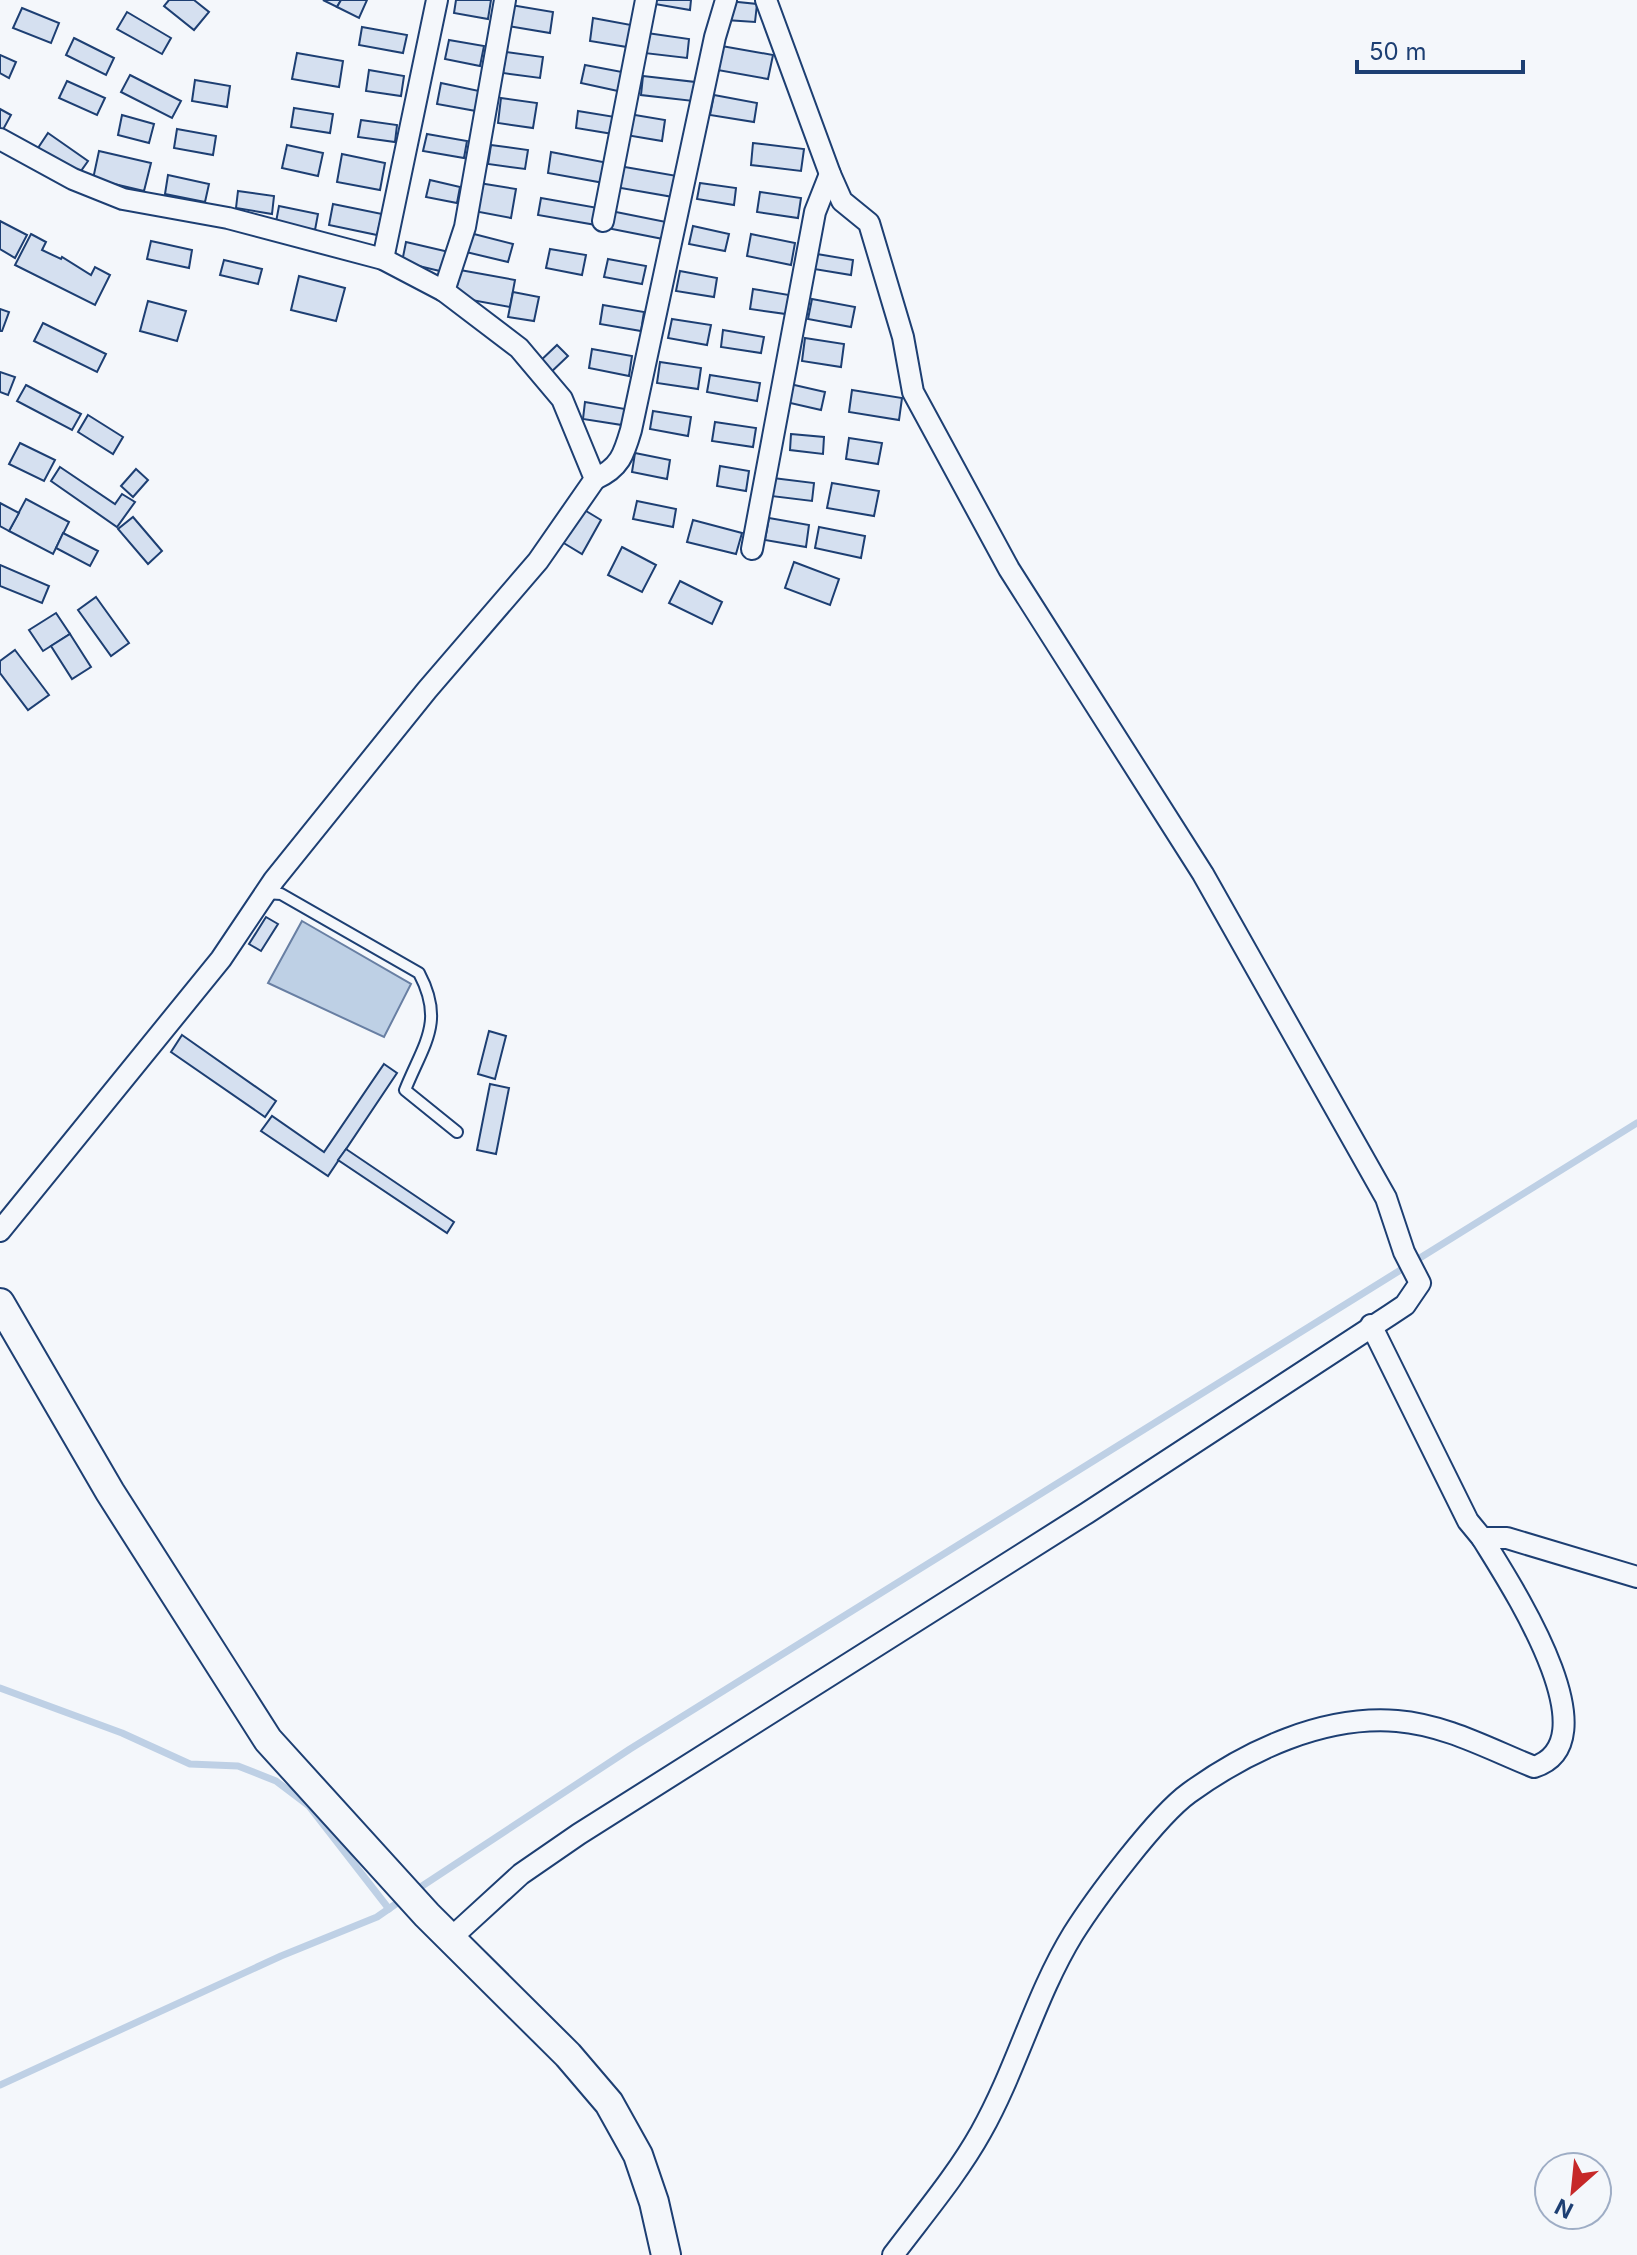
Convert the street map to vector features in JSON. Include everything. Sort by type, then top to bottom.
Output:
[{"type":"main road","points":[[0,1303],[110,1492],[268,1740],[427,1915],[568,2055],[609,2103],[638,2155],[654,2202],[666,2255]]},
{"type":"street","points":[[383,259],[437,0]]},
{"type":"street","points":[[444,291],[465,227],[505,0]]},
{"type":"street","points":[[603,221],[646,0]]},
{"type":"street","points":[[0,1231],[221,959],[265,893],[427,690],[529,573],[595,479],[612,472],[617,465],[631,430],[715,37],[726,0]]},
{"type":"street","points":[[451,1938],[521,1874],[579,1834],[1087,1513],[1405,1305],[1420,1283],[1404,1252],[1386,1198],[1203,874],[1009,569],[913,392],[903,337],[869,223],[842,201],[766,0]]},
{"type":"street","points":[[0,139],[73,179],[123,199],[228,218],[383,259],[444,291],[519,348],[562,399],[595,479]]},
{"type":"street","points":[[752,549],[815,212],[830,174]]},
{"type":"street","points":[[893,2255],[981,2131],[1074,1933],[1142,1844],[1187,1794],[1284,1740],[1325,1727],[1359,1721],[1398,1721],[1441,1730],[1474,1740],[1534,1767],[1552,1758],[1562,1739],[1563,1722],[1553,1670],[1482,1538],[1468,1521],[1371,1325]]},
{"type":"street","points":[[1482,1538],[1507,1538],[1637,1577]]},
{"type":"lane","points":[[265,893],[281,894],[419,973],[432,997],[434,1019],[405,1090],[457,1132]]},
{"type":"water","points":[[302,921],[411,984],[384,1037],[268,983]]},
{"type":"building","points":[[169,0],[194,0],[209,12],[194,30],[164,6]]},
{"type":"building","points":[[323,0],[341,0],[337,7]]},
{"type":"building","points":[[341,0],[367,0],[359,18],[337,7]]},
{"type":"building","points":[[456,0],[491,0],[488,19],[454,13]]},
{"type":"building","points":[[650,0],[691,0],[690,10],[649,3]]},
{"type":"building","points":[[728,1],[757,4],[755,22],[726,20]]},
{"type":"building","points":[[511,5],[553,12],[550,33],[508,26]]},
{"type":"building","points":[[22,8],[59,23],[51,43],[13,28]]},
{"type":"building","points":[[127,12],[171,38],[162,54],[117,29]]},
{"type":"building","points":[[593,18],[631,25],[627,47],[590,41]]},
{"type":"building","points":[[362,27],[407,35],[403,53],[359,45]]},
{"type":"building","points":[[647,33],[689,39],[687,58],[644,53]]},
{"type":"building","points":[[74,38],[114,58],[106,75],[66,55]]},
{"type":"building","points":[[449,40],[484,46],[480,66],[445,59]]},
{"type":"building","points":[[716,45],[773,55],[768,79],[712,69]]},
{"type":"building","points":[[506,52],[543,57],[540,78],[503,73]]},
{"type":"building","points":[[297,53],[343,61],[339,87],[292,79]]},
{"type":"building","points":[[0,55],[16,62],[9,78],[0,73]]},
{"type":"building","points":[[585,65],[622,72],[618,91],[581,83]]},
{"type":"building","points":[[369,70],[404,76],[401,96],[366,91]]},
{"type":"building","points":[[130,75],[181,101],[172,118],[121,92]]},
{"type":"building","points":[[643,76],[695,82],[693,101],[641,95]]},
{"type":"building","points":[[195,80],[230,86],[227,107],[192,101]]},
{"type":"building","points":[[67,81],[105,98],[97,115],[59,98]]},
{"type":"building","points":[[441,83],[479,91],[476,111],[437,104]]},
{"type":"building","points":[[714,95],[757,103],[754,122],[710,115]]},
{"type":"building","points":[[501,98],[537,103],[533,128],[498,123]]},
{"type":"building","points":[[294,108],[333,114],[330,133],[291,127]]},
{"type":"building","points":[[0,109],[11,115],[0,135]]},
{"type":"building","points":[[578,111],[615,117],[613,134],[576,128]]},
{"type":"building","points":[[629,114],[665,120],[662,141],[626,135]]},
{"type":"building","points":[[122,115],[154,124],[149,143],[118,135]]},
{"type":"building","points":[[361,120],[397,125],[395,142],[358,137]]},
{"type":"building","points":[[177,129],[216,136],[213,155],[174,148]]},
{"type":"building","points":[[48,133],[88,161],[76,178],[36,151]]},
{"type":"building","points":[[427,134],[467,141],[464,158],[423,151]]},
{"type":"building","points":[[753,143],[804,149],[801,171],[751,165]]},
{"type":"building","points":[[287,145],[323,153],[318,176],[282,168]]},
{"type":"building","points":[[491,145],[528,150],[525,169],[488,164]]},
{"type":"building","points":[[99,151],[151,163],[144,191],[93,179]]},
{"type":"building","points":[[551,152],[608,163],[604,183],[548,173]]},
{"type":"building","points":[[342,154],[385,163],[380,190],[337,182]]},
{"type":"building","points":[[619,166],[677,176],[673,197],[615,187]]},
{"type":"building","points":[[168,175],[209,184],[205,202],[165,194]]},
{"type":"building","points":[[430,180],[460,187],[457,203],[426,197]]},
{"type":"building","points":[[479,183],[516,189],[511,218],[474,211]]},
{"type":"building","points":[[700,183],[736,188],[734,205],[697,199]]},
{"type":"building","points":[[238,191],[274,196],[272,214],[236,208]]},
{"type":"building","points":[[760,192],[801,198],[798,218],[757,212]]},
{"type":"building","points":[[541,198],[598,208],[596,225],[538,215]]},
{"type":"building","points":[[333,204],[382,214],[377,235],[329,225]]},
{"type":"building","points":[[279,206],[318,214],[315,230],[276,222]]},
{"type":"building","points":[[611,211],[666,222],[663,239],[607,228]]},
{"type":"building","points":[[0,221],[27,235],[15,258],[0,249]]},
{"type":"building","points":[[693,226],[729,234],[725,251],[689,244]]},
{"type":"building","points":[[470,233],[513,244],[508,262],[466,252]]},
{"type":"building","points":[[31,234],[46,242],[42,250],[62,257],[91,275],[95,267],[110,275],[95,305],[15,265]]},
{"type":"building","points":[[751,234],[795,243],[791,265],[747,256]]},
{"type":"building","points":[[151,241],[192,250],[189,268],[147,259]]},
{"type":"building","points":[[406,242],[449,252],[444,272],[402,262]]},
{"type":"building","points":[[550,249],[586,255],[582,275],[546,268]]},
{"type":"building","points":[[817,254],[853,260],[851,275],[814,269]]},
{"type":"building","points":[[608,259],[646,266],[642,284],[604,277]]},
{"type":"building","points":[[224,260],[262,269],[258,284],[220,275]]},
{"type":"building","points":[[460,270],[515,280],[510,307],[455,297]]},
{"type":"building","points":[[680,271],[717,278],[714,297],[676,291]]},
{"type":"building","points":[[299,276],[345,288],[336,321],[291,310]]},
{"type":"building","points":[[753,289],[789,295],[786,314],[750,309]]},
{"type":"building","points":[[513,292],[539,297],[534,321],[508,317]]},
{"type":"building","points":[[812,299],[855,307],[851,327],[808,319]]},
{"type":"building","points":[[148,301],[186,311],[177,341],[140,331]]},
{"type":"building","points":[[603,305],[644,312],[641,331],[600,324]]},
{"type":"building","points":[[0,309],[9,312],[2,331],[0,331]]},
{"type":"building","points":[[672,319],[711,325],[707,345],[668,338]]},
{"type":"building","points":[[43,323],[106,354],[97,372],[34,341]]},
{"type":"building","points":[[723,330],[764,337],[761,353],[721,347]]},
{"type":"building","points":[[805,338],[844,344],[841,367],[802,361]]},
{"type":"building","points":[[557,345],[568,356],[548,375],[537,364]]},
{"type":"building","points":[[592,349],[632,356],[629,376],[589,368]]},
{"type":"building","points":[[660,362],[701,368],[698,389],[657,383]]},
{"type":"building","points":[[0,372],[15,377],[8,395],[0,392]]},
{"type":"building","points":[[710,375],[760,383],[757,401],[707,392]]},
{"type":"building","points":[[790,384],[825,392],[821,410],[786,402]]},
{"type":"building","points":[[26,385],[81,414],[72,430],[17,401]]},
{"type":"building","points":[[852,390],[902,398],[899,420],[849,412]]},
{"type":"building","points":[[585,402],[625,409],[622,425],[583,419]]},
{"type":"building","points":[[653,411],[691,417],[688,436],[650,429]]},
{"type":"building","points":[[88,415],[123,437],[113,454],[78,432]]},
{"type":"building","points":[[715,422],[756,428],[753,447],[712,441]]},
{"type":"building","points":[[791,434],[824,437],[823,454],[790,450]]},
{"type":"building","points":[[849,438],[882,443],[878,464],[846,459]]},
{"type":"building","points":[[20,443],[55,460],[44,481],[9,464]]},
{"type":"building","points":[[635,453],[670,460],[667,479],[632,472]]},
{"type":"building","points":[[720,466],[749,471],[746,491],[717,486]]},
{"type":"building","points":[[60,467],[115,504],[122,494],[135,502],[117,527],[51,481]]},
{"type":"building","points":[[136,469],[148,480],[133,497],[121,486]]},
{"type":"building","points":[[773,478],[814,483],[812,501],[771,496]]},
{"type":"building","points":[[832,483],[879,491],[874,516],[827,508]]},
{"type":"building","points":[[26,499],[69,522],[53,554],[9,531]]},
{"type":"building","points":[[637,501],[676,509],[673,527],[633,519]]},
{"type":"building","points":[[0,503],[19,513],[9,531],[0,526]]},
{"type":"building","points":[[581,508],[601,520],[582,554],[562,542]]},
{"type":"building","points":[[133,517],[162,551],[148,564],[118,529]]},
{"type":"building","points":[[769,518],[809,525],[806,547],[765,540]]},
{"type":"building","points":[[693,520],[742,533],[736,554],[687,542]]},
{"type":"building","points":[[819,527],[865,536],[861,558],[815,548]]},
{"type":"building","points":[[63,533],[98,551],[90,566],[56,548]]},
{"type":"building","points":[[622,547],[656,565],[642,592],[608,575]]},
{"type":"building","points":[[794,562],[839,579],[830,605],[785,588]]},
{"type":"building","points":[[0,565],[49,586],[42,603],[0,586]]},
{"type":"building","points":[[680,581],[722,602],[712,624],[669,603]]},
{"type":"building","points":[[96,597],[129,643],[111,656],[78,610]]},
{"type":"building","points":[[56,613],[70,634],[43,651],[29,630]]},
{"type":"building","points":[[70,634],[91,667],[72,679],[51,646]]},
{"type":"building","points":[[15,650],[49,695],[28,710],[0,673],[0,661]]},
{"type":"building","points":[[266,917],[278,924],[261,951],[249,944]]},
{"type":"building","points":[[489,1031],[506,1036],[495,1079],[478,1074]]},
{"type":"building","points":[[182,1035],[276,1101],[265,1117],[171,1052]]},
{"type":"building","points":[[384,1064],[397,1073],[328,1176],[261,1131],[272,1116],[324,1152]]},
{"type":"building","points":[[490,1084],[509,1088],[496,1154],[477,1150]]},
{"type":"building","points":[[346,1149],[454,1222],[447,1233],[338,1160]]},
{"type":"waterway","points":[[413,1892],[630,1749],[1637,1123]]},
{"type":"waterway","points":[[0,1688],[122,1733],[190,1764],[238,1766],[276,1781],[309,1806],[389,1909]]},
{"type":"waterway","points":[[0,2085],[281,1956],[377,1917],[403,1899]]}]
